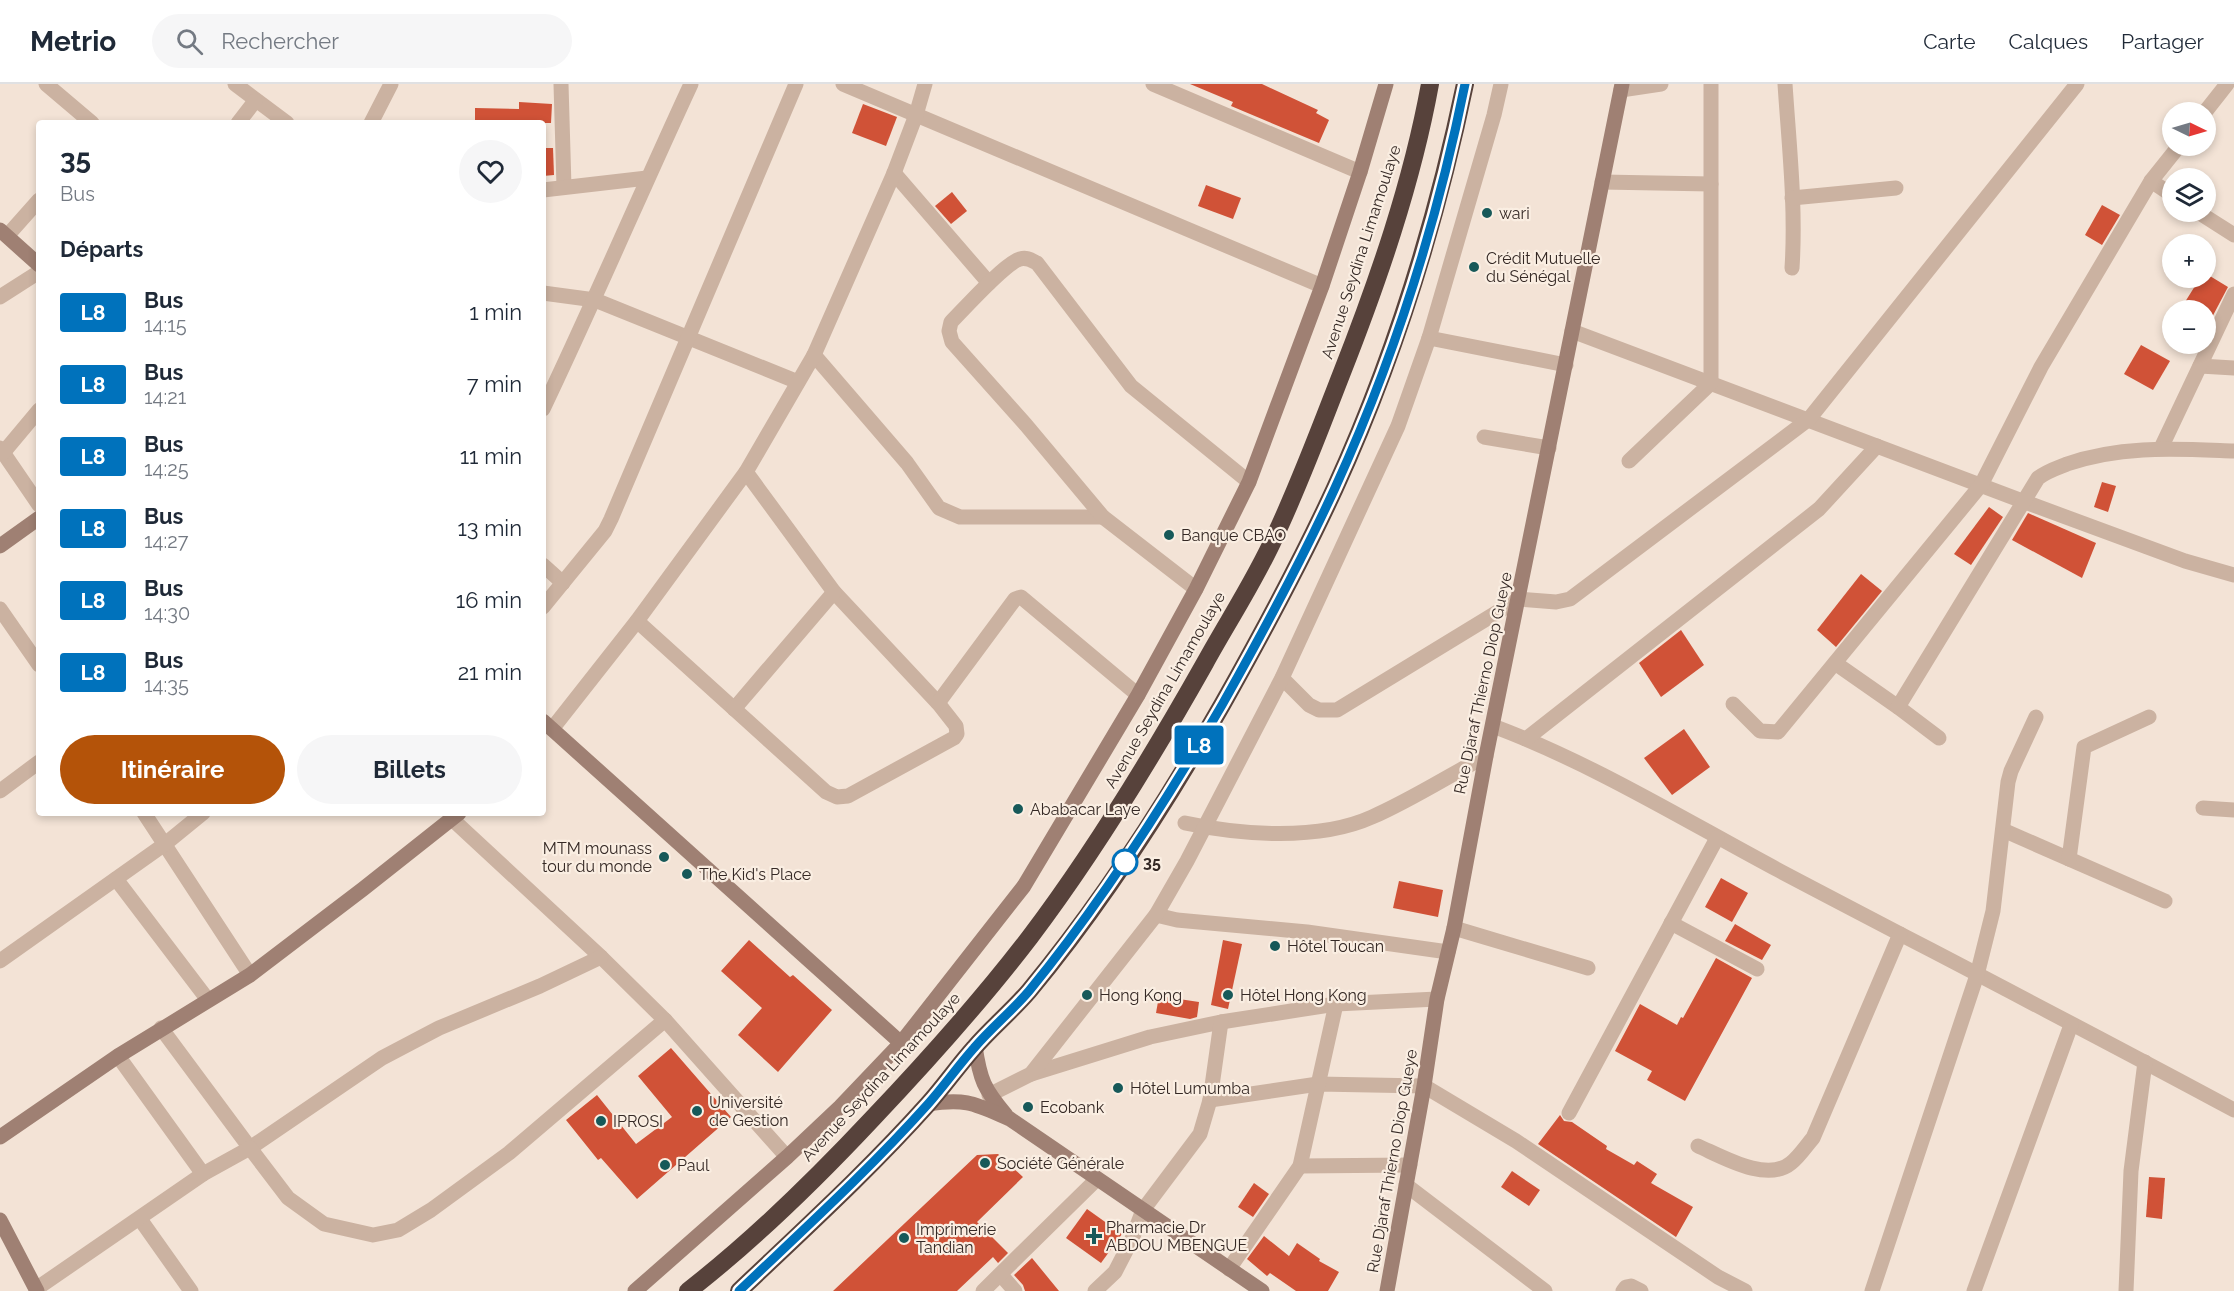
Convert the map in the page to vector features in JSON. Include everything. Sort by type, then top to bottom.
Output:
[{"type":"highway","name":"Avenue Seydina Limamoulaye","points":[[688,1291],[729,1259],[790,1203],[940,1048],[1030,937],[1092,848],[1173,720],[1274,540],[1305,468],[1361,325],[1386,249],[1408,174],[1430,84]]},
{"type":"highway","points":[[739,1291],[837,1197],[928,1104],[975,1046],[1026,994],[1112,882],[1173,790],[1248,658],[1313,533],[1354,442],[1413,286],[1439,196],[1465,84]]},
{"type":"street","points":[[46,84],[88,120]]},
{"type":"street","points":[[235,84],[283,120]]},
{"type":"street","points":[[373,120],[391,84]]},
{"type":"street","points":[[561,84],[564,187]]},
{"type":"street","points":[[546,403],[595,300],[647,178],[691,84]]},
{"type":"street","points":[[546,603],[605,531],[689,339],[796,84]]},
{"type":"street","points":[[843,84],[1322,286]]},
{"type":"street","points":[[901,1043],[546,729],[637,621],[746,472],[814,355],[894,173],[925,84]]},
{"type":"street","points":[[1153,84],[1360,172]]},
{"type":"street","points":[[635,1291],[787,1157],[840,1107],[901,1043],[1024,886],[1138,695],[1196,589],[1249,482],[1322,286],[1386,84]]},
{"type":"street","points":[[1031,1074],[1156,915],[1282,678],[1398,426],[1429,338],[1501,84]]},
{"type":"street","points":[[1621,87],[1661,84]]},
{"type":"street","points":[[1629,461],[1711,383],[1711,84]]},
{"type":"street","points":[[1785,84],[1792,198],[1792,268]]},
{"type":"street","points":[[1282,678],[1310,705],[1319,710],[1337,710],[1519,599],[1556,602],[1570,599],[1809,419],[2077,84]]},
{"type":"street","points":[[2213,102],[2227,84]]},
{"type":"street","name":"Rue Djaraf Thierno Diop Gueye","points":[[1387,1291],[1424,1086],[1437,999],[1454,928],[1486,756],[1621,87]]},
{"type":"street","points":[[240,120],[255,100]]},
{"type":"street","points":[[1733,704],[1761,731],[1778,732],[1981,485],[2041,367],[2151,181],[2171,156]]},
{"type":"street","points":[[894,173],[989,283]]},
{"type":"street","points":[[546,190],[647,178]]},
{"type":"street","points":[[2151,181],[2162,188]]},
{"type":"street","points":[[1602,182],[1712,184]]},
{"type":"street","points":[[1792,198],[1896,188]]},
{"type":"street","points":[[36,203],[3,233],[36,262]]},
{"type":"street","points":[[2214,222],[2234,235]]},
{"type":"street","points":[[1196,589],[1103,517],[1026,425],[952,342],[949,331],[951,322],[989,283],[1018,259],[1027,258],[1037,263],[1131,386],[1249,482]]},
{"type":"street","points":[[0,297],[36,274]]},
{"type":"street","points":[[546,293],[595,300],[798,382]]},
{"type":"street","points":[[2161,448],[2234,294]]},
{"type":"street","points":[[1572,331],[2185,561],[2234,575]]},
{"type":"street","points":[[1429,338],[1566,365]]},
{"type":"street","points":[[814,355],[907,463],[939,508],[960,517],[1103,517]]},
{"type":"street","points":[[2200,366],[2234,368]]},
{"type":"street","points":[[36,413],[2,450],[36,501]]},
{"type":"street","points":[[1484,437],[1549,448]]},
{"type":"street","points":[[1526,739],[1819,509],[1877,446]]},
{"type":"street","points":[[1898,707],[2038,478],[2046,472],[2100,454],[2161,448],[2234,452]]},
{"type":"street","points":[[637,621],[826,792],[837,797],[848,796],[954,738],[957,734],[956,726],[938,703],[834,592],[746,472]]},
{"type":"street","points":[[0,546],[36,520]]},
{"type":"street","points":[[546,568],[563,583]]},
{"type":"street","points":[[734,709],[834,592]]},
{"type":"street","points":[[938,703],[1015,599],[1021,597],[1138,695]]},
{"type":"street","points":[[0,609],[36,660]]},
{"type":"street","points":[[1835,663],[1939,738]]},
{"type":"street","points":[[1872,1291],[1977,975],[1993,910],[2008,782],[2036,717]]},
{"type":"street","points":[[2069,859],[2084,747],[2149,717]]},
{"type":"street","points":[[1493,726],[1526,739],[1616,782],[1717,838],[2234,1110]]},
{"type":"street","points":[[1185,823],[1204,827],[1297,834],[1335,829],[1371,818],[1486,756]]},
{"type":"street","points":[[0,791],[36,764]]},
{"type":"street","points":[[2203,808],[2234,810]]},
{"type":"street","points":[[146,816],[250,975]]},
{"type":"street","points":[[0,961],[165,844],[199,816]]},
{"type":"street","points":[[0,1137],[161,1028],[250,975],[456,816],[665,1020],[787,1157]]},
{"type":"street","points":[[2003,830],[2165,901]]},
{"type":"street","points":[[1569,1113],[1717,838]]},
{"type":"street","points":[[116,879],[208,1000]]},
{"type":"street","points":[[1156,915],[1193,922],[1307,932],[1448,952]]},
{"type":"street","points":[[1671,923],[1757,969]]},
{"type":"street","points":[[1454,928],[1588,969]]},
{"type":"street","points":[[1698,1146],[1751,1169],[1777,1170],[1791,1164],[1813,1138],[1900,934]]},
{"type":"street","points":[[0,1220],[36,1290],[203,1174],[250,1148],[391,1053],[439,1028],[540,986],[601,957]]},
{"type":"street","points":[[988,1095],[1031,1074],[1150,1037],[1221,1022],[1336,1004],[1437,999]]},
{"type":"street","points":[[1229,1269],[1300,1166],[1336,1004]]},
{"type":"street","points":[[161,1028],[288,1198],[324,1224],[373,1235],[398,1230],[431,1210],[509,1153],[665,1020]]},
{"type":"street","points":[[1095,1291],[1115,1272],[1132,1239],[1143,1210],[1200,1134],[1210,1100],[1221,1022]]},
{"type":"street","points":[[1974,1291],[2071,1025]]},
{"type":"street","points":[[975,1046],[979,1070],[988,1095],[1010,1119]]},
{"type":"street","points":[[118,1056],[203,1174]]},
{"type":"street","points":[[2126,1291],[2131,1171],[2145,1062]]},
{"type":"street","points":[[1210,1100],[1318,1084],[1424,1086],[1516,1141],[1718,1277],[1745,1291]]},
{"type":"street","points":[[928,1104],[954,1100],[966,1101],[1010,1119],[1262,1291]]},
{"type":"street","points":[[1300,1166],[1410,1165]]},
{"type":"street","points":[[983,1291],[1097,1179]]},
{"type":"street","points":[[1406,1185],[1545,1291]]},
{"type":"street","points":[[140,1219],[191,1291]]},
{"type":"street","points":[[1001,1275],[1015,1291]]},
{"type":"street","points":[[1623,1291],[1626,1287],[1631,1286],[1641,1291]]},
{"type":"building","points":[[1190,84],[1262,84],[1318,110],[1316,113],[1329,120],[1319,143],[1231,106],[1233,102]]},
{"type":"building","points":[[519,102],[552,104],[551,123],[546,123],[546,120],[475,120],[475,108],[519,109]]},
{"type":"building","points":[[863,104],[897,117],[886,146],[852,133]]},
{"type":"building","points":[[546,148],[553,148],[554,175],[546,176]]},
{"type":"building","points":[[1206,185],[1241,198],[1233,219],[1198,206]]},
{"type":"building","points":[[952,192],[967,211],[951,224],[935,206]]},
{"type":"building","points":[[2102,205],[2120,215],[2102,245],[2085,235]]},
{"type":"building","points":[[2216,280],[2228,287],[2216,310],[2216,300],[2186,300],[2194,288],[2216,288]]},
{"type":"building","points":[[2141,345],[2170,361],[2153,390],[2124,374]]},
{"type":"building","points":[[2102,482],[2116,486],[2108,512],[2094,507]]},
{"type":"building","points":[[1989,507],[2003,517],[1971,565],[1954,554]]},
{"type":"building","points":[[2028,513],[2096,543],[2082,578],[2012,540]]},
{"type":"building","points":[[1861,574],[1882,591],[1836,647],[1817,630]]},
{"type":"building","points":[[1681,630],[1704,665],[1661,697],[1639,663]]},
{"type":"building","points":[[1684,729],[1710,767],[1672,795],[1644,758]]},
{"type":"building","points":[[1721,878],[1748,893],[1732,922],[1705,907]]},
{"type":"building","points":[[1399,881],[1443,890],[1438,917],[1393,908]]},
{"type":"building","points":[[1735,924],[1771,945],[1762,960],[1725,941]]},
{"type":"building","points":[[749,940],[790,977],[793,975],[832,1010],[778,1072],[738,1035],[762,1008],[721,971]]},
{"type":"building","points":[[1223,940],[1242,944],[1228,1009],[1211,1005]]},
{"type":"building","points":[[1716,958],[1752,978],[1685,1101],[1647,1080],[1652,1071],[1615,1051],[1640,1004],[1677,1025]]},
{"type":"building","points":[[1159,996],[1199,1002],[1197,1017],[1190,1019],[1156,1013]]},
{"type":"building","points":[[671,1048],[731,1117],[637,1199],[601,1158],[598,1160],[566,1120],[597,1095],[636,1144],[672,1117],[638,1076]]},
{"type":"building","points":[[1560,1115],[1564,1121],[1572,1122],[1607,1146],[1606,1149],[1634,1165],[1637,1161],[1657,1174],[1651,1183],[1693,1207],[1676,1237],[1538,1144]]},
{"type":"building","points":[[998,1154],[1023,1177],[977,1222],[1008,1253],[998,1263],[993,1257],[957,1291],[833,1291],[977,1155]]},
{"type":"building","points":[[1512,1171],[1540,1190],[1529,1206],[1501,1187]]},
{"type":"building","points":[[2149,1177],[2165,1178],[2162,1219],[2146,1217]]},
{"type":"building","points":[[1254,1183],[1269,1194],[1253,1217],[1238,1207]]},
{"type":"building","name":"Pharmacie Dr ABDOU MBENGUE","points":[[1087,1209],[1122,1234],[1101,1263],[1066,1238]]},
{"type":"building","points":[[1264,1236],[1289,1256],[1297,1243],[1320,1259],[1319,1261],[1339,1272],[1328,1291],[1296,1291],[1270,1273],[1267,1276],[1247,1259]]},
{"type":"building","points":[[1032,1258],[1059,1291],[1025,1291],[1014,1275]]},
{"type":"bus line","name":"L8","points":[[739,1291],[837,1197],[928,1104],[975,1046],[1026,994],[1112,882],[1173,790],[1248,658],[1318,523],[1354,442],[1413,286],[1439,196],[1465,84]]},
{"type":"place","name":"wari","points":[[1487,213]]},
{"type":"place","name":"Crédit Mutuelle du Sénégal","points":[[1474,267]]},
{"type":"place","name":"Banque CBAO","points":[[1169,535]]},
{"type":"place","name":"Ababacar Laye","points":[[1018,809]]},
{"type":"place","name":"MTM mounass tour du monde","points":[[664,857]]},
{"type":"place","name":"35","points":[[1125,862]]},
{"type":"place","name":"The Kid's Place","points":[[687,874]]},
{"type":"place","name":"Hôtel Toucan","points":[[1275,946]]},
{"type":"place","name":"Hong Kong","points":[[1087,995]]},
{"type":"place","name":"Hôtel Hong Kong","points":[[1228,995]]},
{"type":"place","name":"Hôtel Lumumba","points":[[1118,1088]]},
{"type":"place","name":"Ecobank","points":[[1028,1107]]},
{"type":"place","name":"Université de Gestion","points":[[697,1111]]},
{"type":"place","name":"IPROSI","points":[[601,1121]]},
{"type":"place","name":"Société Générale","points":[[985,1163]]},
{"type":"place","name":"Paul","points":[[665,1165]]},
{"type":"place","name":"Pharmacie Dr ABDOU MBENGUE","points":[[1094,1236]]},
{"type":"place","name":"Imprimerie Tandian","points":[[904,1238]]}]
